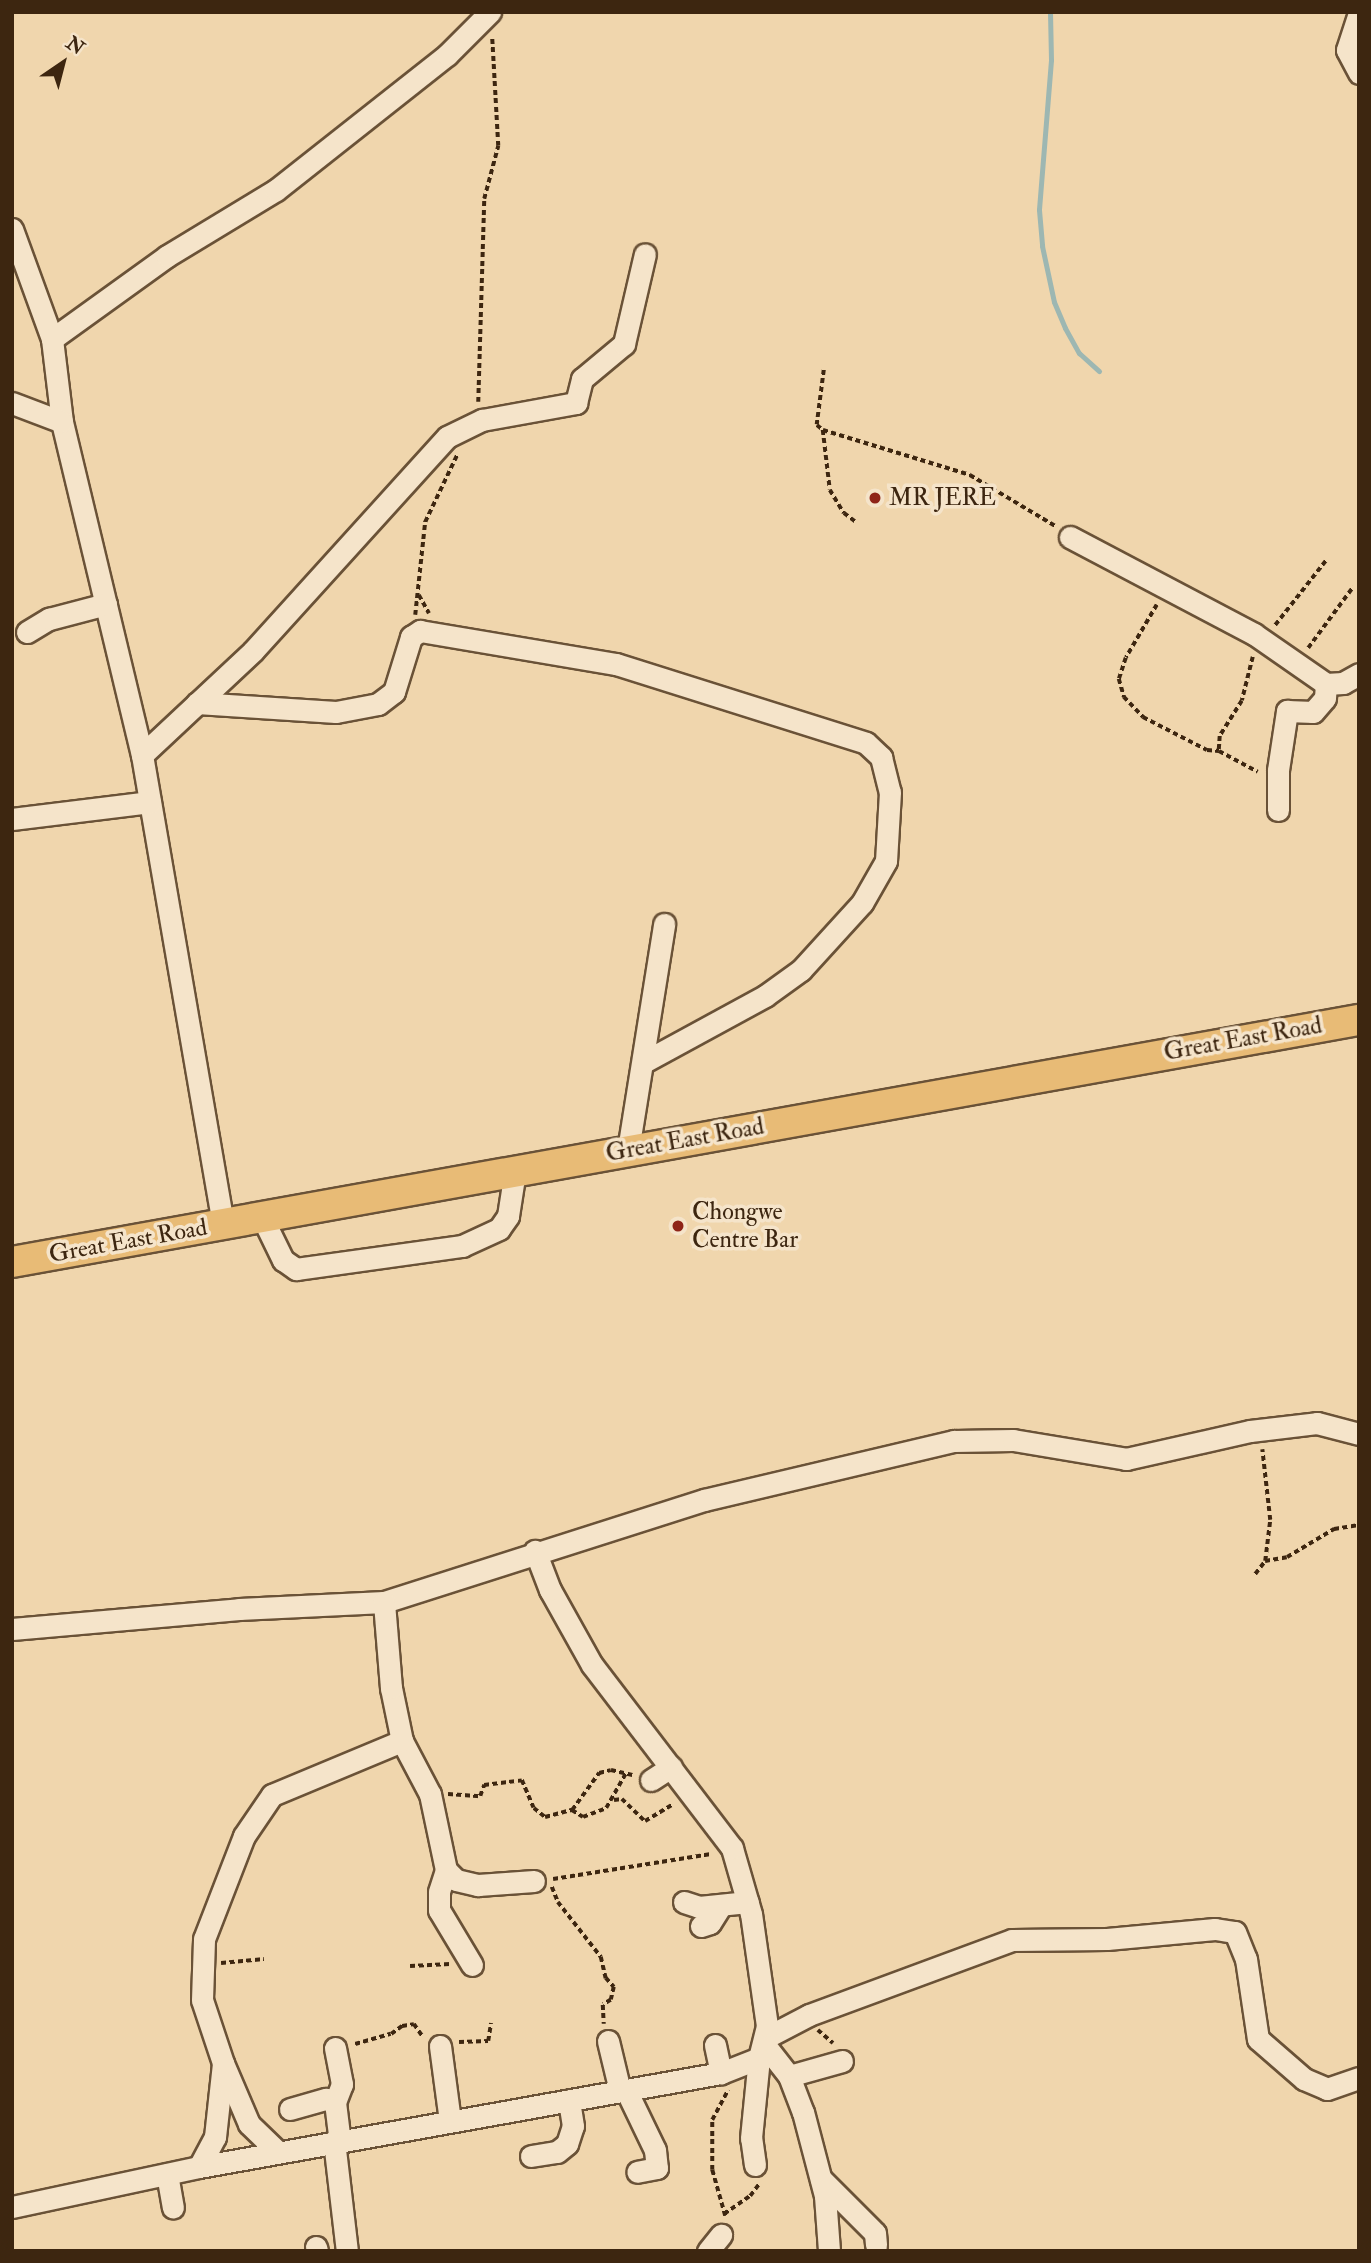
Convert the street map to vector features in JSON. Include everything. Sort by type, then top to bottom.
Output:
[{"type":"highway","name":"Great East Road","points":[[12,1262],[1359,1020]]},
{"type":"street","points":[[52,339],[167,256],[276,190],[447,55],[488,13]]},
{"type":"street","points":[[1359,13],[1347,50],[1359,73]]},
{"type":"street","points":[[12,229],[52,339],[62,422],[142,754],[223,1224]]},
{"type":"street","points":[[142,754],[253,651],[447,437],[489,418],[576,403],[582,379],[624,344],[645,254]]},
{"type":"street","points":[[13,403],[62,422]]},
{"type":"street","points":[[1070,537],[1264,641],[1326,684],[1343,683],[1359,674]]},
{"type":"street","points":[[27,632],[49,619],[106,604]]},
{"type":"street","points":[[197,703],[336,712],[378,704],[394,692],[416,634],[616,664],[866,743],[881,757],[890,792],[886,861],[862,904],[801,970],[765,996],[644,1062]]},
{"type":"street","points":[[1278,810],[1278,775],[1287,712],[1313,712],[1325,698],[1326,684]]},
{"type":"street","points":[[12,819],[150,802]]},
{"type":"street","points":[[628,1150],[664,925]]},
{"type":"street","points":[[263,1219],[283,1260],[296,1269],[462,1246],[499,1230],[508,1216],[515,1171]]},
{"type":"street","points":[[12,1629],[239,1609],[384,1602],[535,1551],[704,1500],[954,1441],[1013,1440],[1126,1459],[1261,1430],[1317,1423],[1359,1434]]},
{"type":"street","points":[[535,1551],[550,1590],[592,1665],[732,1848],[748,1902],[763,2046],[751,2138],[755,2165]]},
{"type":"street","points":[[384,1602],[390,1688],[402,1741],[426,1786],[446,1870],[439,1910],[466,1959]]},
{"type":"street","points":[[278,2152],[249,2124],[223,2063],[202,2000],[202,1958],[213,1914],[258,1810],[272,1795],[402,1741]]},
{"type":"street","points":[[651,1780],[671,1767]]},
{"type":"street","points":[[446,1870],[456,1880],[478,1885],[534,1881]]},
{"type":"street","points":[[684,1902],[699,1908],[748,1902]]},
{"type":"street","points":[[701,1926],[710,1923],[720,1907]]},
{"type":"street","points":[[12,2207],[199,2166],[730,2071],[809,2015],[1012,1940],[1107,1939],[1215,1929],[1235,1932],[1247,1959],[1258,2039],[1304,2079],[1327,2088],[1359,2078]]},
{"type":"street","points":[[608,2041],[623,2090],[655,2150],[657,2168],[637,2172]]},
{"type":"street","points":[[715,2045],[730,2071]]},
{"type":"street","points":[[440,2046],[450,2121]]},
{"type":"street","points":[[763,2046],[789,2076],[821,2179],[830,2251]]},
{"type":"street","points":[[335,2048],[342,2084],[335,2102],[347,2251]]},
{"type":"street","points":[[789,2076],[842,2060]]},
{"type":"street","points":[[199,2166],[215,2137],[223,2063]]},
{"type":"street","points":[[290,2109],[326,2099],[335,2102]]},
{"type":"street","points":[[531,2156],[556,2152],[567,2144],[573,2126],[569,2100]]},
{"type":"street","points":[[167,2174],[173,2207]]},
{"type":"street","points":[[821,2179],[875,2233],[876,2245]]},
{"type":"path","points":[[488,13],[498,146],[484,200],[475,398],[489,418]]},
{"type":"path","points":[[824,370],[817,425],[823,430],[970,475],[1070,537]]},
{"type":"path","points":[[823,430],[830,490],[844,513],[856,522]]},
{"type":"path","points":[[416,634],[425,522],[460,443],[447,437]]},
{"type":"path","points":[[1219,751],[1220,736],[1242,701],[1249,664],[1282,612],[1327,559]]},
{"type":"path","points":[[1297,664],[1353,587]]},
{"type":"path","points":[[1167,589],[1126,658],[1119,679],[1124,697],[1143,717],[1207,750],[1219,751],[1243,766],[1278,775]]},
{"type":"path","points":[[1255,1574],[1265,1561],[1270,1520],[1261,1430]]},
{"type":"path","points":[[1265,1561],[1287,1557],[1334,1529],[1359,1525]]},
{"type":"path","points":[[426,1786],[469,1798],[480,1796],[484,1785],[522,1780],[534,1808],[544,1817],[572,1810],[599,1773],[626,1773],[651,1780]]},
{"type":"path","points":[[614,1800],[626,1773]]},
{"type":"path","points":[[572,1810],[583,1817],[614,1800],[622,1799],[645,1821],[694,1795]]},
{"type":"path","points":[[608,2041],[603,2005],[611,2000],[614,1987],[606,1978],[601,1957],[558,1902],[547,1879],[732,1848]]},
{"type":"path","points":[[202,1958],[228,1965],[264,1959]]},
{"type":"path","points":[[410,1966],[450,1964],[466,1959]]},
{"type":"path","points":[[809,2015],[836,2045],[842,2060]]},
{"type":"path","points":[[335,2048],[376,2040],[414,2024],[424,2040],[440,2046],[488,2041],[491,2023]]},
{"type":"path","points":[[718,2233],[712,2170],[712,2120],[730,2071]]},
{"type":"path","points":[[718,2233],[759,2186],[755,2165]]},
{"type":"waterway","points":[[1050,12],[1051,60],[1039,210],[1042,246],[1054,302],[1065,328],[1079,353],[1099,371]]},
{"type":"place","name":"MR JERE","points":[[875,498]]},
{"type":"place","name":"Chongwe Centre Bar","points":[[678,1226]]}]
